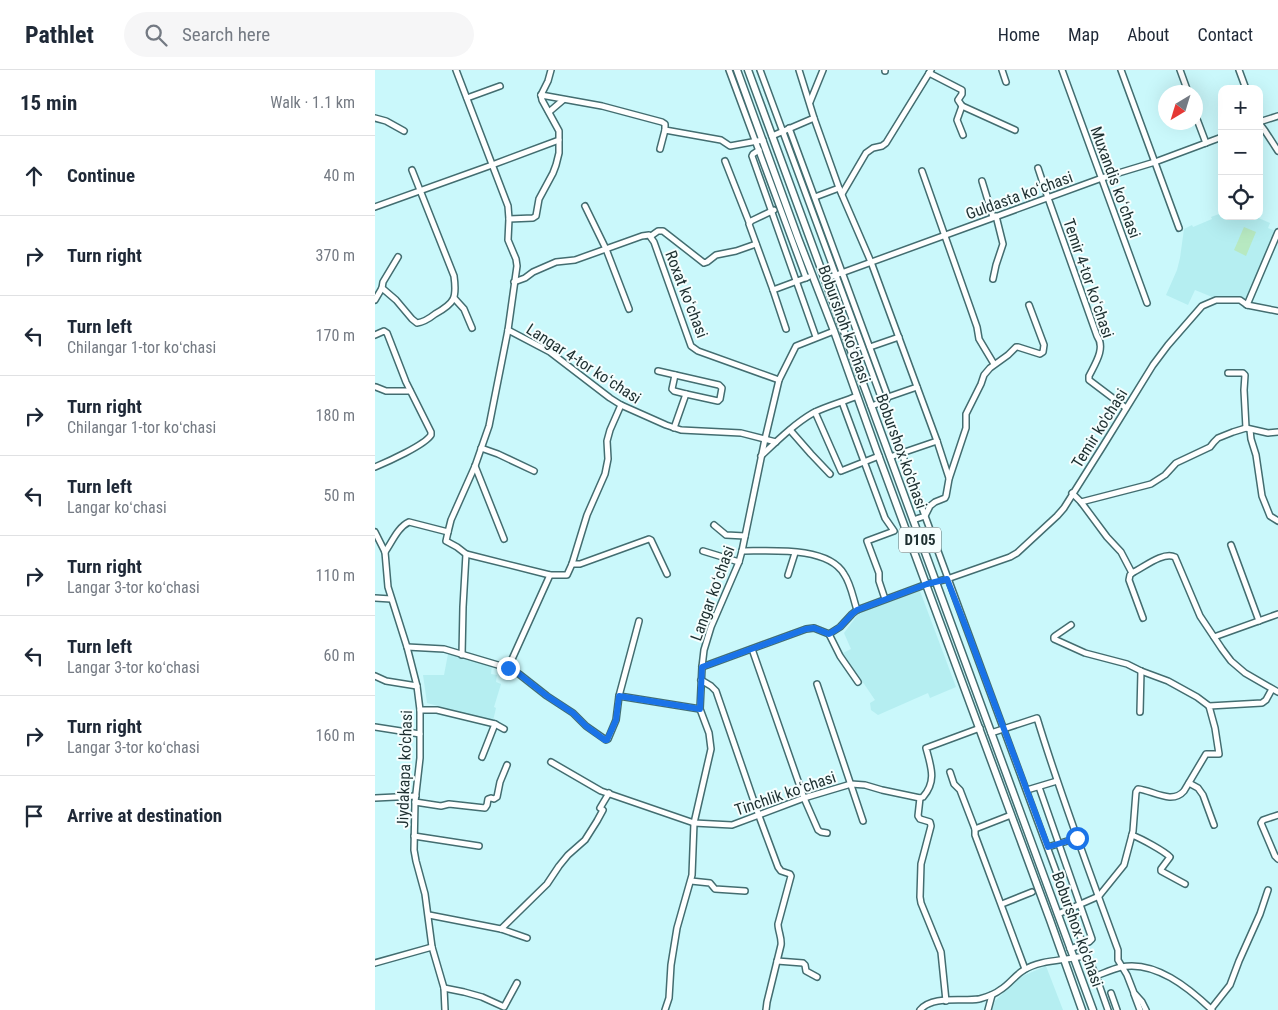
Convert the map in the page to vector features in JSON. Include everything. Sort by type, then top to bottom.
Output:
[{"type":"main road","name":"Boburshoh koʻchasi","points":[[737,70],[783,207],[809,277],[834,330],[1082,1010]]},
{"type":"main road","name":"Boburshox ko'chasi","points":[[748,70],[1093,1010]]},
{"type":"street","points":[[456,70],[508,206],[508,240],[517,266],[508,330],[489,426],[475,466],[451,520],[446,541],[466,554],[550,575],[567,574],[572,564],[587,515],[605,474],[608,459],[607,441],[621,405]]},
{"type":"street","points":[[541,95],[551,70]]},
{"type":"street","points":[[729,70],[759,140],[759,150],[775,184],[764,188]]},
{"type":"street","points":[[760,70],[1108,1010]]},
{"type":"street","points":[[799,70],[839,188],[871,262],[937,441],[949,479]]},
{"type":"street","points":[[809,102],[823,70]]},
{"type":"street","points":[[1001,70],[1006,82]]},
{"type":"street","name":"Muxandis koʻchasi","points":[[1062,70],[1147,303]]},
{"type":"street","points":[[1121,70],[1179,228]]},
{"type":"street","points":[[1180,70],[1185,85]]},
{"type":"street","points":[[1239,70],[1245,85]]},
{"type":"street","points":[[842,194],[866,153],[886,143],[930,71],[962,90],[958,100],[963,106],[1015,130]]},
{"type":"street","points":[[467,98],[500,86]]},
{"type":"street","points":[[541,95],[618,110],[662,122],[665,124],[665,130],[660,149]]},
{"type":"street","points":[[509,219],[536,216],[539,199],[556,165],[559,153],[559,131],[541,95]]},
{"type":"street","points":[[759,100],[769,95]]},
{"type":"street","points":[[549,112],[563,100]]},
{"type":"street","points":[[963,106],[957,120],[963,135]]},
{"type":"street","points":[[1263,122],[1278,116]]},
{"type":"street","points":[[375,118],[386,121],[404,132]]},
{"type":"street","points":[[772,136],[814,118]]},
{"type":"street","points":[[789,128],[888,397]]},
{"type":"street","points":[[1263,128],[1278,151]]},
{"type":"street","points":[[665,130],[721,140],[730,146],[759,140]]},
{"type":"street","points":[[1201,130],[1206,143]]},
{"type":"street","name":"Guldasta koʻchasi","points":[[825,279],[1102,178],[1155,162],[1218,138]]},
{"type":"street","points":[[375,207],[559,140]]},
{"type":"street","points":[[759,150],[752,156],[816,337]]},
{"type":"street","points":[[725,161],[749,222],[786,329]]},
{"type":"street","name":"Temir 4-tor koʻchasi","points":[[1038,168],[1097,336],[1101,340],[1101,350],[1089,380],[1126,408]]},
{"type":"street","points":[[382,288],[417,323],[446,309],[451,305],[454,298],[454,276],[412,170]]},
{"type":"street","points":[[922,171],[977,327],[979,339],[995,364]]},
{"type":"street","points":[[981,181],[1003,244],[993,279]]},
{"type":"street","points":[[815,197],[839,188]]},
{"type":"street","points":[[585,206],[606,248],[629,309]]},
{"type":"street","points":[[749,222],[783,207]]},
{"type":"street","points":[[651,236],[663,231],[704,263],[716,255],[756,244]]},
{"type":"street","points":[[1247,305],[1278,232]]},
{"type":"street","name":"Roxat koʻchasi","points":[[514,282],[555,262],[575,260],[649,235],[651,236],[691,346],[698,351],[779,380]]},
{"type":"street","points":[[375,300],[398,257]]},
{"type":"street","points":[[773,290],[809,277]]},
{"type":"street","points":[[454,298],[464,309],[471,328]]},
{"type":"street","name":"Temir ko'chasi","points":[[857,610],[1017,553],[1064,508],[1153,364],[1202,306],[1216,300],[1239,300],[1247,305],[1278,311]]},
{"type":"street","points":[[913,520],[925,516],[930,506],[945,498],[949,479],[966,428],[966,414],[984,375],[1016,347],[1040,354],[1043,352],[1044,345],[1029,305]]},
{"type":"street","name":"Langar 4-tor koʻchasi","points":[[508,330],[550,352],[621,405],[674,428],[741,434],[776,442]]},
{"type":"street","name":"Langar koʻchasi","points":[[665,1010],[669,998],[671,965],[677,928],[692,875],[694,822],[711,749],[709,733],[700,709],[704,650],[711,627],[739,562],[779,380],[796,346],[834,330]]},
{"type":"street","points":[[375,334],[384,331],[387,333],[410,391],[431,432],[426,440],[375,468]]},
{"type":"street","points":[[870,347],[899,337]]},
{"type":"street","points":[[658,371],[719,385],[722,388],[720,399],[718,401],[674,391],[672,389],[675,375]]},
{"type":"street","points":[[1228,373],[1243,373],[1245,375],[1244,390],[1248,429],[1257,455],[1263,496],[1270,516],[1278,521]]},
{"type":"street","points":[[376,387],[386,391],[410,391]]},
{"type":"street","points":[[871,406],[883,402],[888,397],[917,387]]},
{"type":"street","points":[[674,428],[686,394]]},
{"type":"street","points":[[761,456],[805,418],[815,412],[857,396]]},
{"type":"street","points":[[842,402],[885,518],[894,531],[867,541],[879,573],[879,582],[885,599]]},
{"type":"street","points":[[815,412],[841,470],[879,456]]},
{"type":"street","points":[[1081,502],[1151,484],[1165,475],[1176,463],[1210,448],[1218,438],[1248,429],[1268,433],[1278,432]]},
{"type":"street","points":[[790,430],[830,474]]},
{"type":"street","points":[[889,456],[937,441]]},
{"type":"street","points":[[481,448],[534,471]]},
{"type":"street","points":[[475,466],[504,539]]},
{"type":"street","points":[[1072,493],[1121,552],[1132,573]]},
{"type":"street","points":[[385,552],[403,525],[409,522],[448,532]]},
{"type":"street","points":[[714,525],[726,535],[745,536]]},
{"type":"street","name":"Jiydakapa ko'chasi","points":[[375,532],[385,552],[388,588],[417,686],[420,710],[420,758],[415,802],[414,836],[416,861],[425,894],[432,947],[444,988],[445,1010]]},
{"type":"street","points":[[572,564],[580,564],[649,539],[667,574]]},
{"type":"street","points":[[1231,545],[1259,622]]},
{"type":"street","points":[[703,551],[739,562]]},
{"type":"street","points":[[742,551],[795,553],[824,558],[838,566],[844,574],[857,610],[840,627],[829,634]]},
{"type":"street","points":[[788,575],[795,553]]},
{"type":"street","points":[[462,655],[466,554]]},
{"type":"street","points":[[1143,618],[1129,580],[1130,575],[1162,557],[1169,555],[1175,557],[1200,616],[1231,661],[1245,674],[1278,692]]},
{"type":"street","points":[[508,668],[550,575]]},
{"type":"street","points":[[375,598],[381,600],[391,599]]},
{"type":"street","points":[[1214,637],[1278,614]]},
{"type":"street","points":[[951,623],[963,619]]},
{"type":"street","points":[[407,647],[444,649],[508,668],[573,713],[586,726],[606,740],[616,720],[619,696],[639,622]]},
{"type":"street","points":[[1057,914],[1099,896],[1124,865],[1132,835],[1137,789],[1163,796],[1175,797],[1182,794],[1206,754],[1218,754],[1220,752],[1209,706],[1167,680],[1127,664],[1085,653],[1054,639],[1055,636],[1071,625]]},
{"type":"street","points":[[702,667],[806,629],[814,628],[829,634],[840,656],[858,682]]},
{"type":"street","points":[[752,649],[804,798],[818,830],[827,833]]},
{"type":"street","points":[[965,662],[977,658]]},
{"type":"street","points":[[1139,712],[1141,671]]},
{"type":"street","points":[[375,676],[386,681],[417,686]]},
{"type":"street","points":[[701,680],[716,691],[778,867],[781,871],[791,876],[778,924],[781,945],[766,1010]]},
{"type":"street","points":[[817,684],[863,821]]},
{"type":"street","points":[[1209,706],[1262,703],[1266,700],[1272,688]]},
{"type":"street","points":[[619,696],[700,709]]},
{"type":"street","points":[[420,710],[437,710],[495,724],[504,729]]},
{"type":"street","points":[[991,733],[1037,718],[1057,781],[1118,950],[1118,960],[1127,975],[1140,1010]]},
{"type":"street","points":[[482,756],[495,724]]},
{"type":"street","points":[[375,727],[420,734]]},
{"type":"street","points":[[946,1001],[941,952],[920,897],[921,864],[931,826],[930,822],[920,819],[918,816],[920,798],[926,794],[930,787],[933,772],[926,748],[980,728]]},
{"type":"street","name":"Tinchlik koʻchasi","points":[[551,762],[601,791],[694,822],[732,825],[804,798],[851,784],[865,785],[920,798]]},
{"type":"street","points":[[415,802],[441,806],[449,804],[485,808],[489,798],[494,799],[497,797],[500,782],[507,765]]},
{"type":"street","points":[[950,772],[954,784],[960,790],[975,829],[975,835],[1025,969]]},
{"type":"street","points":[[1027,790],[1057,781]]},
{"type":"street","points":[[1189,783],[1198,788],[1203,795],[1214,825]]},
{"type":"street","points":[[1039,786],[1092,939],[1070,949]]},
{"type":"street","points":[[501,929],[547,884],[568,855],[585,840],[603,810],[600,808],[609,793]]},
{"type":"street","points":[[375,798],[416,796]]},
{"type":"street","points":[[975,829],[1011,815]]},
{"type":"street","points":[[1278,815],[1263,820],[1261,823],[1275,856],[1278,858]]},
{"type":"street","points":[[1132,835],[1169,855],[1170,857],[1161,871],[1185,884]]},
{"type":"street","points":[[414,836],[479,846]]},
{"type":"street","points":[[1048,847],[1077,838]]},
{"type":"street","points":[[691,881],[710,883],[715,889],[745,891]]},
{"type":"street","points":[[1096,976],[1122,967],[1137,966],[1158,970],[1190,990],[1212,1010],[1230,985],[1268,890]]},
{"type":"street","points":[[1001,904],[1032,892]]},
{"type":"street","points":[[429,916],[501,929],[527,938]]},
{"type":"street","points":[[375,963],[432,947]]},
{"type":"street","points":[[920,1010],[929,1003],[937,1001],[977,999],[992,995],[1002,990],[1025,969],[1045,962],[1087,955]]},
{"type":"street","points":[[777,961],[803,963],[805,964],[806,971],[817,978]]},
{"type":"street","points":[[444,988],[464,992],[505,1007],[517,983]]},
{"type":"street","points":[[1111,993],[1117,1010]]},
{"type":"street","points":[[1134,994],[1142,1002],[1146,1010]]},
{"type":"street","points":[[988,1010],[992,995]]},
{"type":"shaded area","points":[[1218,214],[1218,220],[1263,220],[1270,223],[1268,228],[1275,231],[1245,301],[1217,299],[1195,290],[1188,305],[1166,295],[1177,270],[1184,229],[1212,219],[1211,217]]},
{"type":"shaded area","points":[[920,591],[956,687],[930,698],[928,693],[878,715],[871,710],[870,703],[875,700],[843,653],[851,649],[844,633],[859,613]]},
{"type":"shaded area","points":[[448,654],[492,665],[491,674],[497,675],[496,682],[501,684],[494,707],[496,708],[493,721],[427,703],[423,675],[444,675]]},
{"type":"shaded area","points":[[1046,966],[1063,1010],[992,1010],[995,1001],[1018,978]]},
{"type":"green space","points":[[1244,227],[1256,232],[1246,256],[1234,250]]},
{"type":"route","points":[[508,668],[573,713],[586,726],[607,740],[616,720],[619,696],[700,709],[702,667],[806,629],[814,628],[829,634],[840,627],[857,610],[927,584],[947,579],[1048,847],[1077,838]]}]
